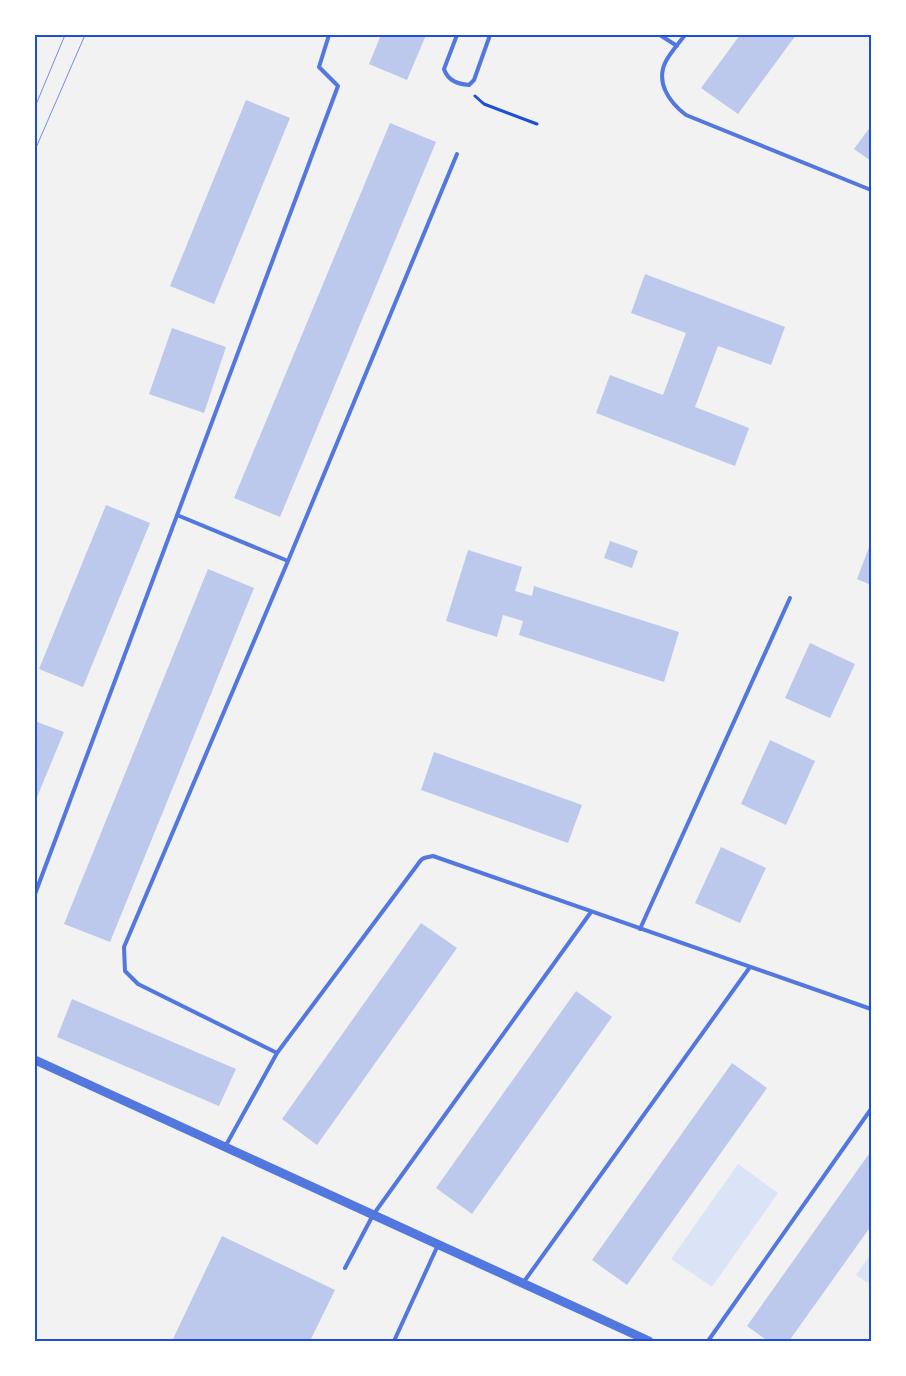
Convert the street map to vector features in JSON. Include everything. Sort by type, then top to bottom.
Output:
[{"type":"street","points":[[35,1060],[649,1341]]},
{"type":"lane","points":[[35,894],[338,86],[319,67],[329,35]]},
{"type":"lane","points":[[457,35],[444,69],[450,80],[461,84],[469,84],[474,80],[490,35]]},
{"type":"lane","points":[[660,35],[677,46]]},
{"type":"lane","points":[[685,35],[667,60],[662,72],[663,86],[670,101],[686,115],[871,190]]},
{"type":"lane","points":[[277,1053],[138,984],[125,971],[124,947],[288,561],[456,154]]},
{"type":"lane","points":[[177,516],[288,561]]},
{"type":"lane","points":[[640,929],[790,598]]},
{"type":"lane","points":[[225,1147],[277,1053],[424,858],[433,856],[871,1009]]},
{"type":"lane","points":[[345,1268],[373,1215],[592,912]]},
{"type":"lane","points":[[523,1283],[750,967]]},
{"type":"lane","points":[[708,1341],[871,1109]]},
{"type":"lane","points":[[394,1341],[438,1245]]},
{"type":"path","points":[[469,84],[474,94],[484,104],[537,124]]},
{"type":"shaded area","points":[[738,1164],[778,1193],[712,1287],[671,1259]]},
{"type":"shaded area","points":[[871,1254],[871,1285],[856,1275]]},
{"type":"building","points":[[381,35],[426,35],[407,80],[369,64]]},
{"type":"building","points":[[740,35],[796,35],[738,114],[701,88]]},
{"type":"building","points":[[246,100],[290,118],[214,304],[170,286]]},
{"type":"building","points":[[390,123],[436,142],[280,517],[234,498]]},
{"type":"building","points":[[871,126],[871,161],[854,149]]},
{"type":"building","points":[[645,274],[785,327],[771,365],[718,346],[695,407],[749,428],[735,466],[596,413],[610,375],[663,395],[686,333],[631,313]]},
{"type":"building","points":[[172,328],[226,347],[204,413],[149,394]]},
{"type":"building","points":[[106,505],[150,523],[83,687],[39,669]]},
{"type":"building","points":[[610,541],[638,551],[632,568],[604,558]]},
{"type":"building","points":[[871,542],[871,585],[857,579]]},
{"type":"building","points":[[468,550],[522,567],[515,591],[532,596],[534,586],[679,632],[664,682],[519,635],[523,621],[503,615],[497,637],[446,621]]},
{"type":"building","points":[[208,569],[254,588],[110,942],[64,924]]},
{"type":"building","points":[[810,643],[855,664],[830,718],[785,698]]},
{"type":"building","points":[[35,721],[64,732],[35,802]]},
{"type":"building","points":[[770,740],[815,761],[786,825],[741,804]]},
{"type":"building","points":[[434,752],[582,805],[568,843],[421,790]]},
{"type":"building","points":[[721,847],[766,868],[740,923],[695,903]]},
{"type":"building","points":[[421,923],[457,948],[317,1145],[282,1119]]},
{"type":"building","points":[[576,991],[612,1017],[472,1214],[436,1188]]},
{"type":"building","points":[[72,999],[236,1069],[219,1106],[57,1037]]},
{"type":"building","points":[[732,1063],[767,1088],[627,1285],[592,1260]]},
{"type":"building","points":[[871,1151],[871,1226],[789,1341],[768,1341],[747,1326]]},
{"type":"building","points":[[222,1236],[335,1290],[310,1341],[172,1341]]},
{"type":"tram line","points":[[35,107],[65,35]]},
{"type":"tram line","points":[[35,150],[85,35]]}]
